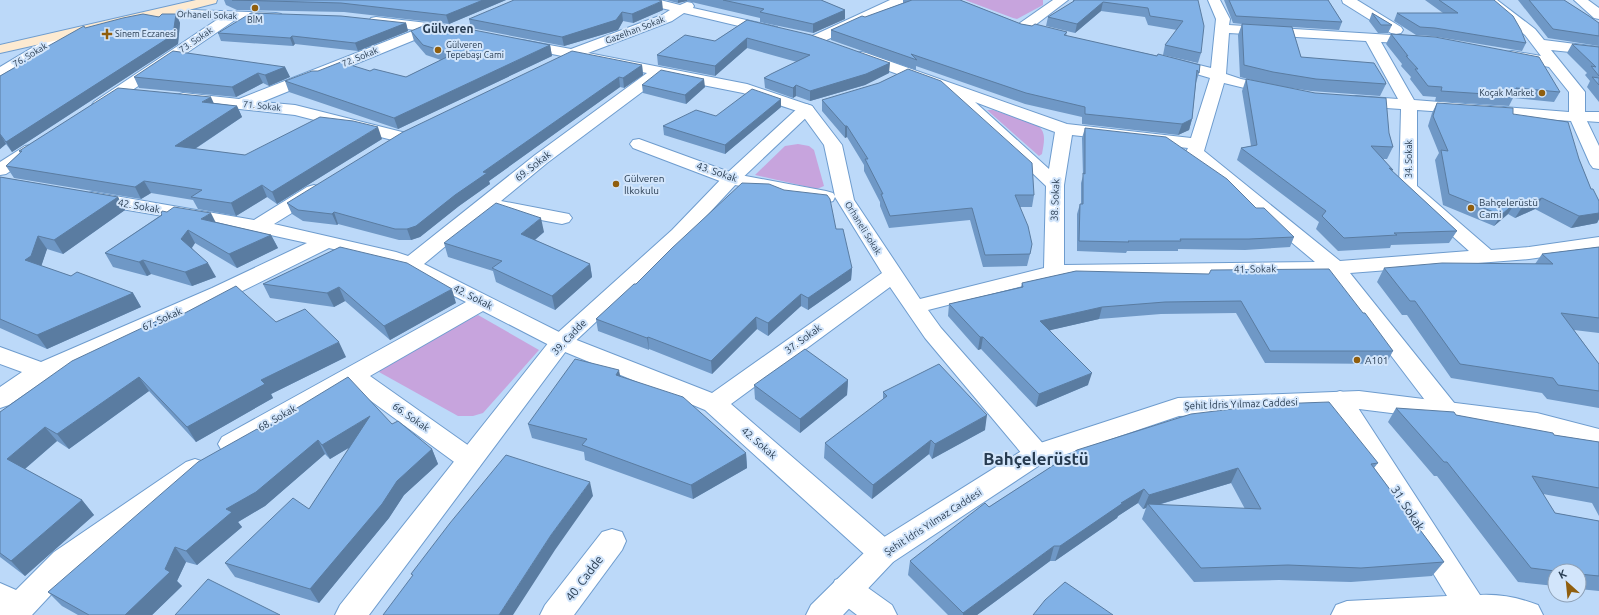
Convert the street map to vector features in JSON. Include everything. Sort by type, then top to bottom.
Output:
[{"type":"main road","points":[[0,49],[161,14],[211,0]]},
{"type":"street","points":[[643,0],[690,4],[784,32]]},
{"type":"street","points":[[815,40],[901,0]]},
{"type":"street","points":[[1025,26],[1062,0]]},
{"type":"street","points":[[1214,0],[1223,19],[1218,77],[1195,152],[1335,268],[1446,410]]},
{"type":"street","points":[[1348,0],[1412,40]]},
{"type":"street","points":[[1489,0],[1530,32],[1577,92],[1577,117],[1599,164]]},
{"type":"street","points":[[1580,0],[1597,12]]},
{"type":"street","name":"Gazelhan Sokak","points":[[550,64],[571,54],[667,18],[690,4]]},
{"type":"street","name":"Orhaneli Sokak","points":[[161,14],[291,17]]},
{"type":"street","name":"73. Sokak","points":[[87,114],[231,16]]},
{"type":"street","points":[[359,19],[461,29]]},
{"type":"street","points":[[1011,21],[1040,30]]},
{"type":"street","name":"72. Sokak","points":[[241,104],[434,27]]},
{"type":"street","points":[[1223,28],[1431,41]]},
{"type":"street","points":[[800,36],[948,86],[1064,129],[1198,144]]},
{"type":"street","name":"76. Sokak","points":[[0,73],[60,37]]},
{"type":"street","name":"34. Sokak","points":[[1371,37],[1409,105],[1408,188],[1486,256]]},
{"type":"street","points":[[510,41],[747,89],[814,107]]},
{"type":"street","points":[[1539,44],[1599,51]]},
{"type":"street","points":[[1500,53],[1554,63]]},
{"type":"street","points":[[1161,60],[1199,69],[1237,84],[1289,94]]},
{"type":"street","name":"69. Sokak","points":[[410,265],[541,159],[660,71]]},
{"type":"street","points":[[885,83],[906,72]]},
{"type":"street","points":[[948,86],[1055,185]]},
{"type":"street","points":[[120,92],[143,94]]},
{"type":"street","name":"71. Sokak","points":[[165,96],[295,110],[408,133],[381,149]]},
{"type":"street","points":[[1341,100],[1577,117],[1599,117]]},
{"type":"street","name":"Orhaneli Sokak","points":[[814,107],[833,145],[844,200],[933,334],[1037,454]]},
{"type":"street","name":"39. Cadde","points":[[351,615],[561,342],[679,234],[731,179],[814,107]]},
{"type":"street","name":"38. Sokak","points":[[1054,272],[1055,185],[1064,129]]},
{"type":"street","points":[[5,179],[40,144]]},
{"type":"street","name":"43. Sokak","points":[[639,144],[731,179],[844,200]]},
{"type":"street","points":[[257,226],[329,182]]},
{"type":"street","name":"42. Sokak","points":[[70,194],[257,226],[396,258],[561,342],[714,404],[883,553]]},
{"type":"street","points":[[486,204],[562,218]]},
{"type":"street","name":"67. Sokak","points":[[0,399],[42,371],[220,293],[326,242]]},
{"type":"street","name":"41. Sokak","points":[[914,307],[1054,272],[1335,268],[1529,253],[1599,243]]},
{"type":"street","name":"37. Sokak","points":[[714,404],[893,275]]},
{"type":"street","name":"68. Sokak","points":[[10,606],[64,561],[227,447],[483,302]]},
{"type":"street","points":[[0,355],[42,371]]},
{"type":"street","name":"66. Sokak","points":[[352,375],[470,460]]},
{"type":"street","name":"31. Sokak","points":[[1340,400],[1475,612]]},
{"type":"street","name":"Şehit İdris Yılmaz Caddesi","points":[[822,615],[883,553],[1037,454],[1178,407],[1360,400],[1537,422],[1599,439]]},
{"type":"street","name":"40. Cadde","points":[[556,615],[612,541]]},
{"type":"street","points":[[846,589],[881,615]]},
{"type":"street","points":[[1347,615],[1475,612],[1494,608],[1527,615]]},
{"type":"shaded area","points":[[965,0],[1043,0],[1043,5],[1017,19]]},
{"type":"shaded area","points":[[987,110],[993,110],[1037,125],[1044,134],[1042,154],[1039,156]]},
{"type":"shaded area","points":[[798,144],[809,146],[814,150],[824,186],[817,189],[755,175],[785,146]]},
{"type":"shaded area","points":[[478,315],[539,350],[483,413],[473,416],[458,416],[379,372],[385,363]]},
{"type":"building","points":[[232,0],[483,0],[446,15],[341,3]]},
{"type":"building","points":[[514,0],[662,1],[632,14],[622,12],[616,20],[562,37],[469,19]]},
{"type":"building","points":[[723,0],[821,0],[845,10],[813,24],[760,12],[764,9]]},
{"type":"building","points":[[912,0],[960,0],[1021,24],[1032,26],[1035,24],[1067,32],[1064,35],[1157,56],[1158,54],[1200,65],[1199,73],[1197,70],[1192,119],[1182,124],[1085,114],[1085,107],[1026,93],[911,54],[917,60],[831,30],[862,16],[865,17]]},
{"type":"building","points":[[1074,0],[1198,0],[1204,26],[1201,53],[1165,45],[1183,21],[1150,16],[1148,8],[1103,2],[1077,24],[1048,17]]},
{"type":"building","points":[[1229,0],[1328,0],[1342,22],[1236,16]]},
{"type":"building","points":[[1439,0],[1494,0],[1513,16],[1526,43],[1435,28],[1420,27],[1397,13],[1458,13]]},
{"type":"building","points":[[1529,0],[1564,0],[1599,23],[1599,36],[1553,29]]},
{"type":"building","points":[[251,13],[341,16],[406,23],[355,43],[292,36],[290,38],[218,33]]},
{"type":"building","points":[[1372,13],[1392,25],[1381,25]]},
{"type":"building","points":[[143,14],[159,17],[162,14],[176,14],[173,35],[6,142],[0,134],[0,76],[19,65],[18,63],[84,26],[85,28]]},
{"type":"building","points":[[747,20],[811,35],[890,63],[866,74],[810,91],[796,85],[793,88],[764,78],[810,55],[747,38],[715,66],[657,55],[685,35],[715,41]]},
{"type":"building","points":[[430,23],[448,25],[550,45],[394,118],[285,81],[341,62],[370,71],[374,69],[406,77],[453,54],[423,45],[411,31]]},
{"type":"building","points":[[1242,24],[1292,27],[1301,57],[1374,63],[1386,84],[1316,79],[1273,72],[1244,65]]},
{"type":"building","points":[[1391,34],[1435,37],[1539,57],[1560,92],[1516,88],[1515,96],[1441,91],[1442,87],[1428,86],[1415,69],[1418,69],[1406,56],[1408,56]]},
{"type":"building","points":[[1572,44],[1599,47],[1599,76],[1591,66],[1596,67]]},
{"type":"building","points":[[173,51],[285,67],[265,75],[258,73],[232,87],[134,77]]},
{"type":"building","points":[[572,51],[642,65],[623,78],[619,77],[483,172],[487,173],[455,195],[416,226],[407,229],[395,229],[334,212],[332,214],[298,210],[287,203],[403,132]]},
{"type":"building","points":[[908,69],[941,81],[1032,163],[1034,195],[1015,195],[1028,226],[1032,244],[1030,254],[985,255],[972,208],[890,216],[881,194],[883,194],[865,159],[868,159],[847,126],[845,126],[822,100],[879,83]]},
{"type":"building","points":[[661,70],[704,79],[685,95],[642,85]]},
{"type":"building","points":[[1592,77],[1599,78],[1599,85]]},
{"type":"building","points":[[1246,79],[1315,93],[1386,98],[1389,133],[1393,147],[1371,146],[1393,170],[1389,168],[1457,231],[1394,233],[1397,235],[1344,238],[1322,216],[1326,211],[1241,148],[1257,145]]},
{"type":"building","points":[[118,88],[211,97],[202,102],[237,106],[175,146],[245,155],[320,117],[353,121],[378,127],[272,192],[262,185],[231,203],[191,197],[202,190],[144,181],[135,187],[6,166],[22,151],[19,151]]},
{"type":"building","points":[[752,89],[781,99],[725,145],[663,126],[696,110],[716,116]]},
{"type":"building","points":[[1437,103],[1513,108],[1513,114],[1568,122],[1579,159],[1591,189],[1593,189],[1599,201],[1599,213],[1579,216],[1542,198],[1522,207],[1515,203],[1501,215],[1449,194],[1441,150],[1448,151],[1433,116]]},
{"type":"building","points":[[1085,128],[1166,137],[1227,179],[1256,208],[1264,208],[1294,237],[1249,239],[1180,239],[1181,241],[1128,241],[1129,242],[1079,241],[1080,204],[1083,204],[1083,173],[1085,174]]},
{"type":"building","points":[[0,177],[118,197],[54,240],[38,236],[31,256],[25,260],[71,276],[77,272],[133,293],[37,335],[0,319]]},
{"type":"building","points":[[742,183],[769,184],[784,190],[827,195],[830,199],[836,229],[843,229],[852,268],[808,298],[801,294],[768,323],[756,317],[711,361],[596,319],[634,284],[636,284],[672,248]]},
{"type":"building","points":[[496,203],[541,218],[521,234],[590,264],[552,296],[492,268],[502,261],[444,243]]},
{"type":"building","points":[[174,207],[211,213],[201,219],[271,235],[229,254],[188,230],[181,239],[208,263],[185,272],[143,260],[139,262],[105,253],[162,215],[162,211],[167,212]]},
{"type":"building","points":[[340,247],[407,263],[452,289],[384,326],[339,287],[327,293],[263,284]]},
{"type":"building","points":[[1599,247],[1599,318],[1561,313],[1599,364],[1599,391],[1558,385],[1553,378],[1460,364],[1415,301],[1410,301],[1384,268],[1442,263],[1553,264],[1542,254]]},
{"type":"building","points":[[1329,269],[1363,313],[1365,313],[1393,351],[1270,351],[1241,301],[1165,302],[1102,307],[1040,321],[1092,373],[1039,394],[983,337],[980,337],[949,304],[1023,287],[1022,283],[1076,271],[1209,274],[1211,270]]},
{"type":"building","points":[[236,286],[276,322],[305,309],[339,342],[261,380],[265,384],[187,427],[139,377],[57,434],[45,427],[7,459],[82,500],[11,561],[0,553],[0,412],[72,361],[161,319],[166,323]]},
{"type":"building","points":[[805,349],[848,380],[800,419],[754,385]]},
{"type":"building","points":[[575,359],[619,370],[616,375],[683,397],[746,453],[691,485],[582,445],[587,439],[528,424]]},
{"type":"building","points":[[939,364],[987,415],[935,444],[931,440],[873,485],[825,443],[887,396],[883,392]]},
{"type":"building","points":[[348,377],[392,424],[398,421],[432,449],[397,481],[382,504],[310,589],[225,563],[293,498],[309,509],[370,416],[322,445],[318,440],[256,492],[226,509],[232,512],[186,551],[175,547],[165,569],[170,572],[125,615],[89,615],[48,592],[198,462],[257,429],[259,431]]},
{"type":"building","points":[[1329,402],[1378,463],[1371,464],[1444,562],[1361,568],[1288,565],[1201,568],[1148,504],[1261,509],[1238,468],[1149,495],[1144,489],[1121,503],[1123,503],[1060,546],[1054,546],[963,613],[910,561],[985,503],[989,507],[1077,450],[1191,414],[1274,404]]},
{"type":"building","points":[[1396,408],[1454,412],[1456,415],[1553,433],[1554,435],[1599,442],[1599,488],[1532,476],[1555,513],[1599,521],[1599,576],[1587,575],[1587,563],[1547,563],[1547,570],[1531,568],[1447,462],[1444,462]]},
{"type":"building","points":[[506,455],[590,482],[551,535],[499,615],[383,615],[413,575],[411,574],[450,523]]},
{"type":"building","points":[[208,579],[280,615],[175,615]]},
{"type":"building","points":[[1065,582],[1113,615],[1033,615],[1045,600]]},
{"type":"place","name":"BİM","points":[[255,8]]},
{"type":"place","name":"Sinem Eczanesi","points":[[107,34]]},
{"type":"place","name":"Gülveren Tepebaşı Cami","points":[[438,50]]},
{"type":"place","name":"Koçak Market","points":[[1542,93]]},
{"type":"place","name":"Gülveren İlkokulu","points":[[616,184]]},
{"type":"place","name":"Bahçelerüstü Cami","points":[[1471,208]]},
{"type":"place","name":"A101","points":[[1357,360]]},
{"type":"district","name":"Gülveren","points":[[448,28]]},
{"type":"district","name":"Bahçelerüstü","points":[[1036,458]]}]
